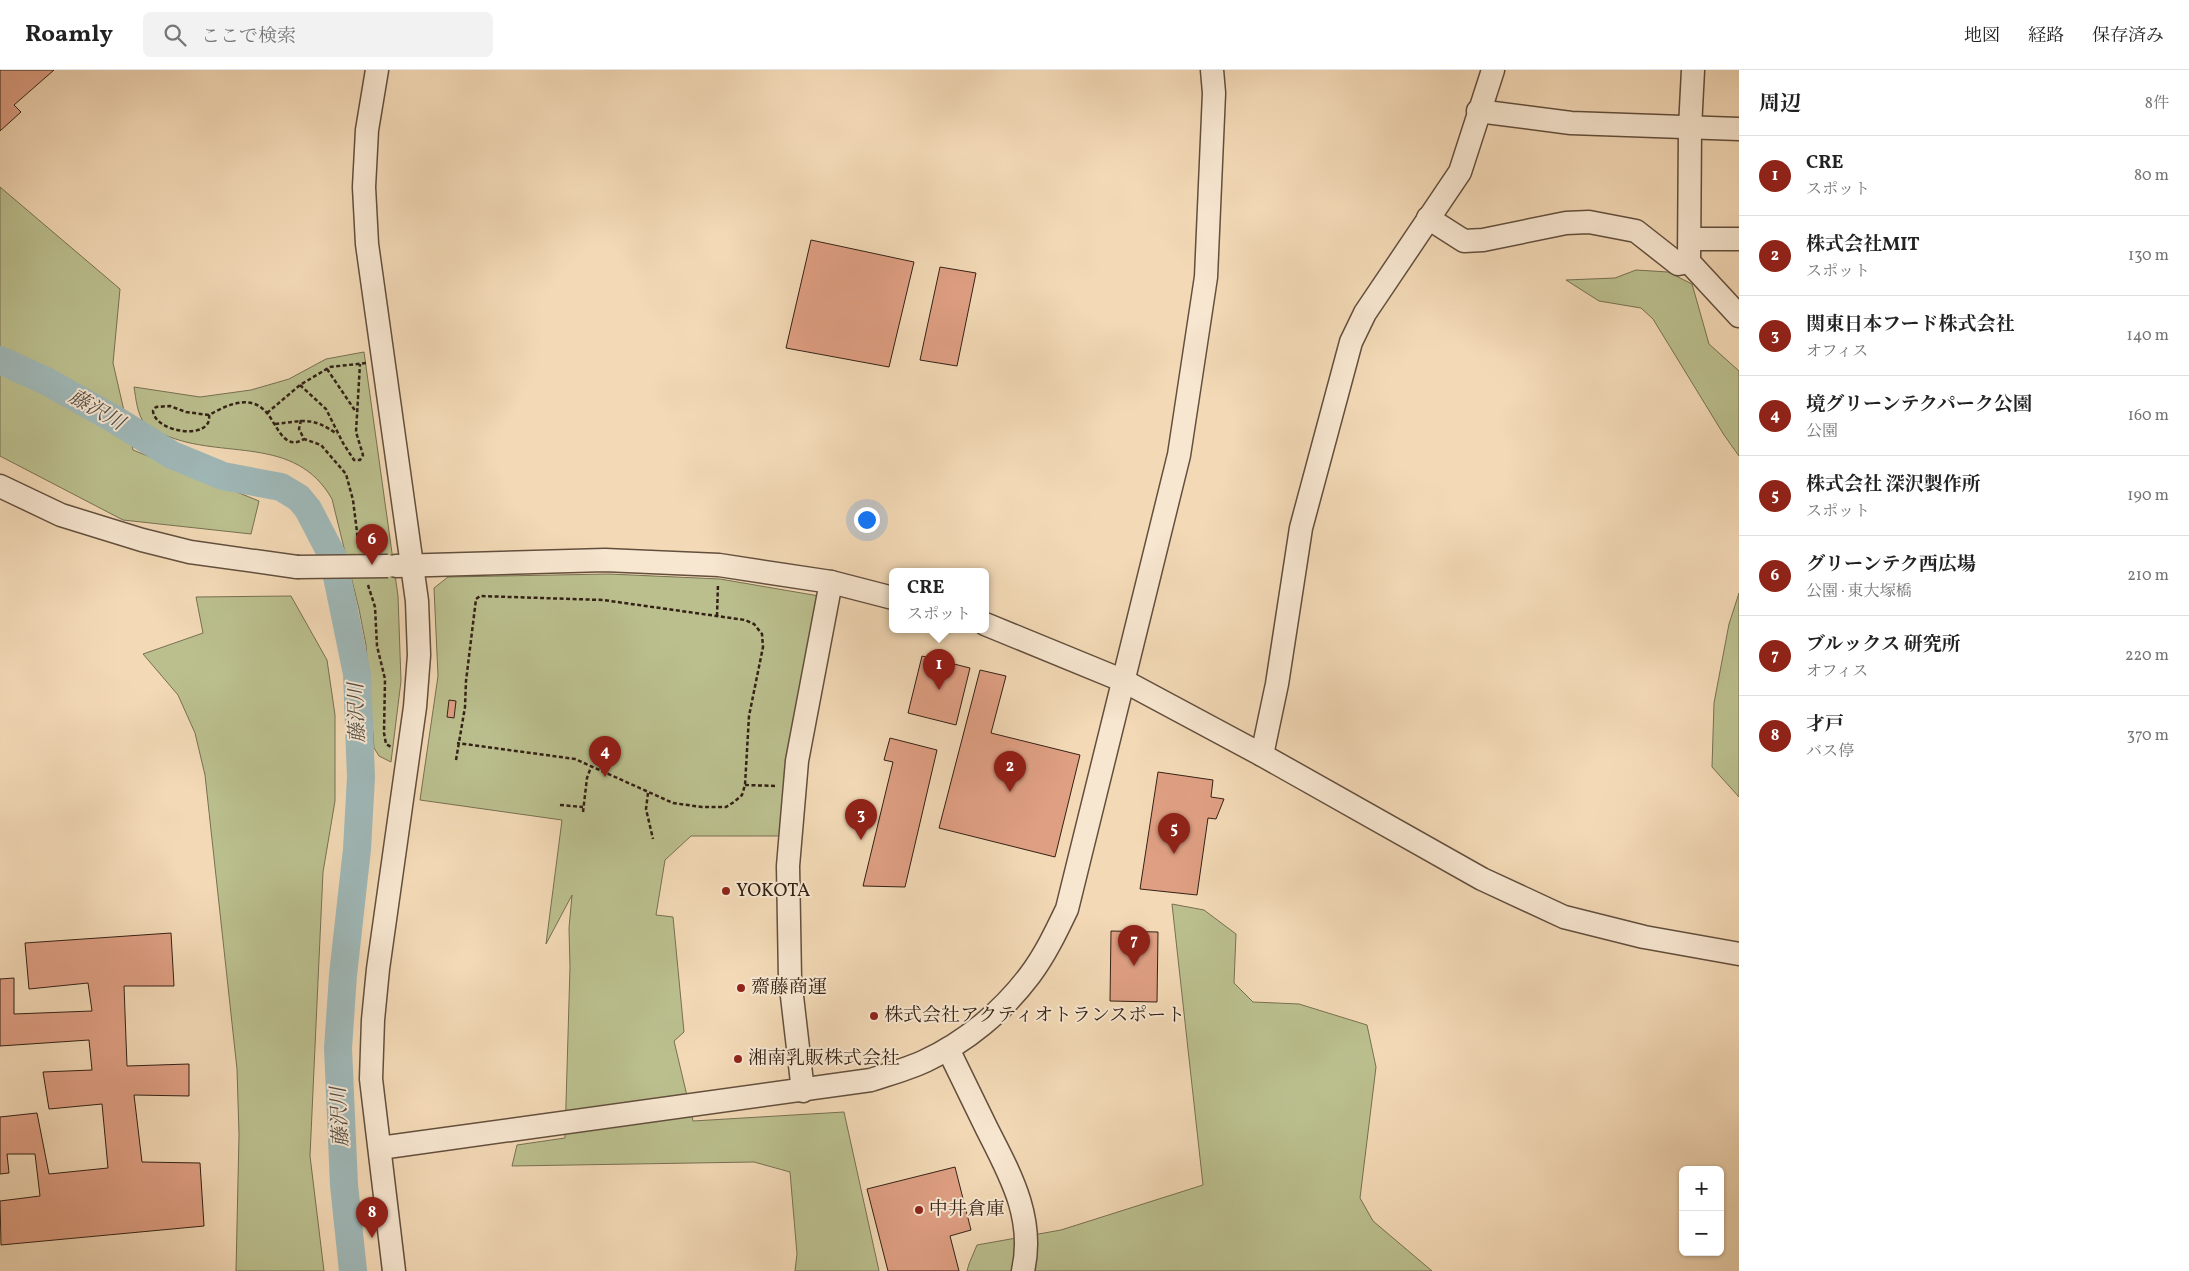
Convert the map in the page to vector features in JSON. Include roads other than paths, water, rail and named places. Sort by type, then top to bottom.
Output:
[{"type":"street","points":[[380,1148],[803,1091],[871,1080],[924,1062],[948,1050],[994,1016],[1030,976],[1049,945],[1067,909],[1179,455],[1206,277],[1214,93],[1212,70]]},
{"type":"street","points":[[1262,755],[1277,684],[1301,528],[1351,342],[1365,313],[1460,172],[1478,111],[1493,70]]},
{"type":"street","points":[[1693,70],[1690,128],[1689,262],[1739,316]]},
{"type":"street","points":[[373,71],[364,187],[367,244],[417,601],[420,656],[373,1020],[372,1078],[394,1271]]},
{"type":"street","points":[[1478,111],[1571,123],[1739,128]]},
{"type":"street","points":[[1428,218],[1464,241],[1483,240],[1566,223],[1589,222],[1636,231],[1678,264],[1689,262]]},
{"type":"street","points":[[1690,239],[1739,240]]},
{"type":"street","points":[[0,486],[61,515],[142,540],[190,552],[297,567],[411,566],[605,560],[719,565],[831,582],[889,597]]},
{"type":"street","points":[[803,1091],[790,979],[788,866],[797,761],[831,582]]},
{"type":"street","points":[[989,626],[1124,681],[1262,755],[1482,880],[1564,917],[1644,937],[1739,954]]},
{"type":"street","points":[[948,1050],[1016,1185],[1024,1223],[1026,1258],[1023,1271]]},
{"type":"waterway","name":"藤沢川","points":[[0,360],[46,381],[114,419],[172,455],[223,476],[281,487],[299,498],[308,509],[333,557],[357,674],[361,777],[357,849],[343,975],[338,1048],[344,1185],[353,1271]]},
{"type":"place","name":"グリーンテク西広場","points":[[372,565]]},
{"type":"place","name":"CRE","points":[[939,690]]},
{"type":"place","name":"境グリーンテクパーク公園","points":[[605,777]]},
{"type":"place","name":"株式会社MIT","points":[[1010,792]]},
{"type":"place","name":"関東日本フード株式会社","points":[[861,840]]},
{"type":"place","name":"株式会社 深沢製作所","points":[[1174,854]]},
{"type":"place","name":"YOKOTA","points":[[726,891]]},
{"type":"place","name":"ブルックス 研究所","points":[[1134,966]]},
{"type":"place","name":"齋藤商運","points":[[741,988]]},
{"type":"place","name":"株式会社アクティオトランスポート","points":[[874,1016]]},
{"type":"place","name":"湘南乳販株式会社","points":[[738,1059]]},
{"type":"place","name":"中井倉庫","points":[[919,1210]]},
{"type":"place","name":"才戸","points":[[372,1238]]}]
